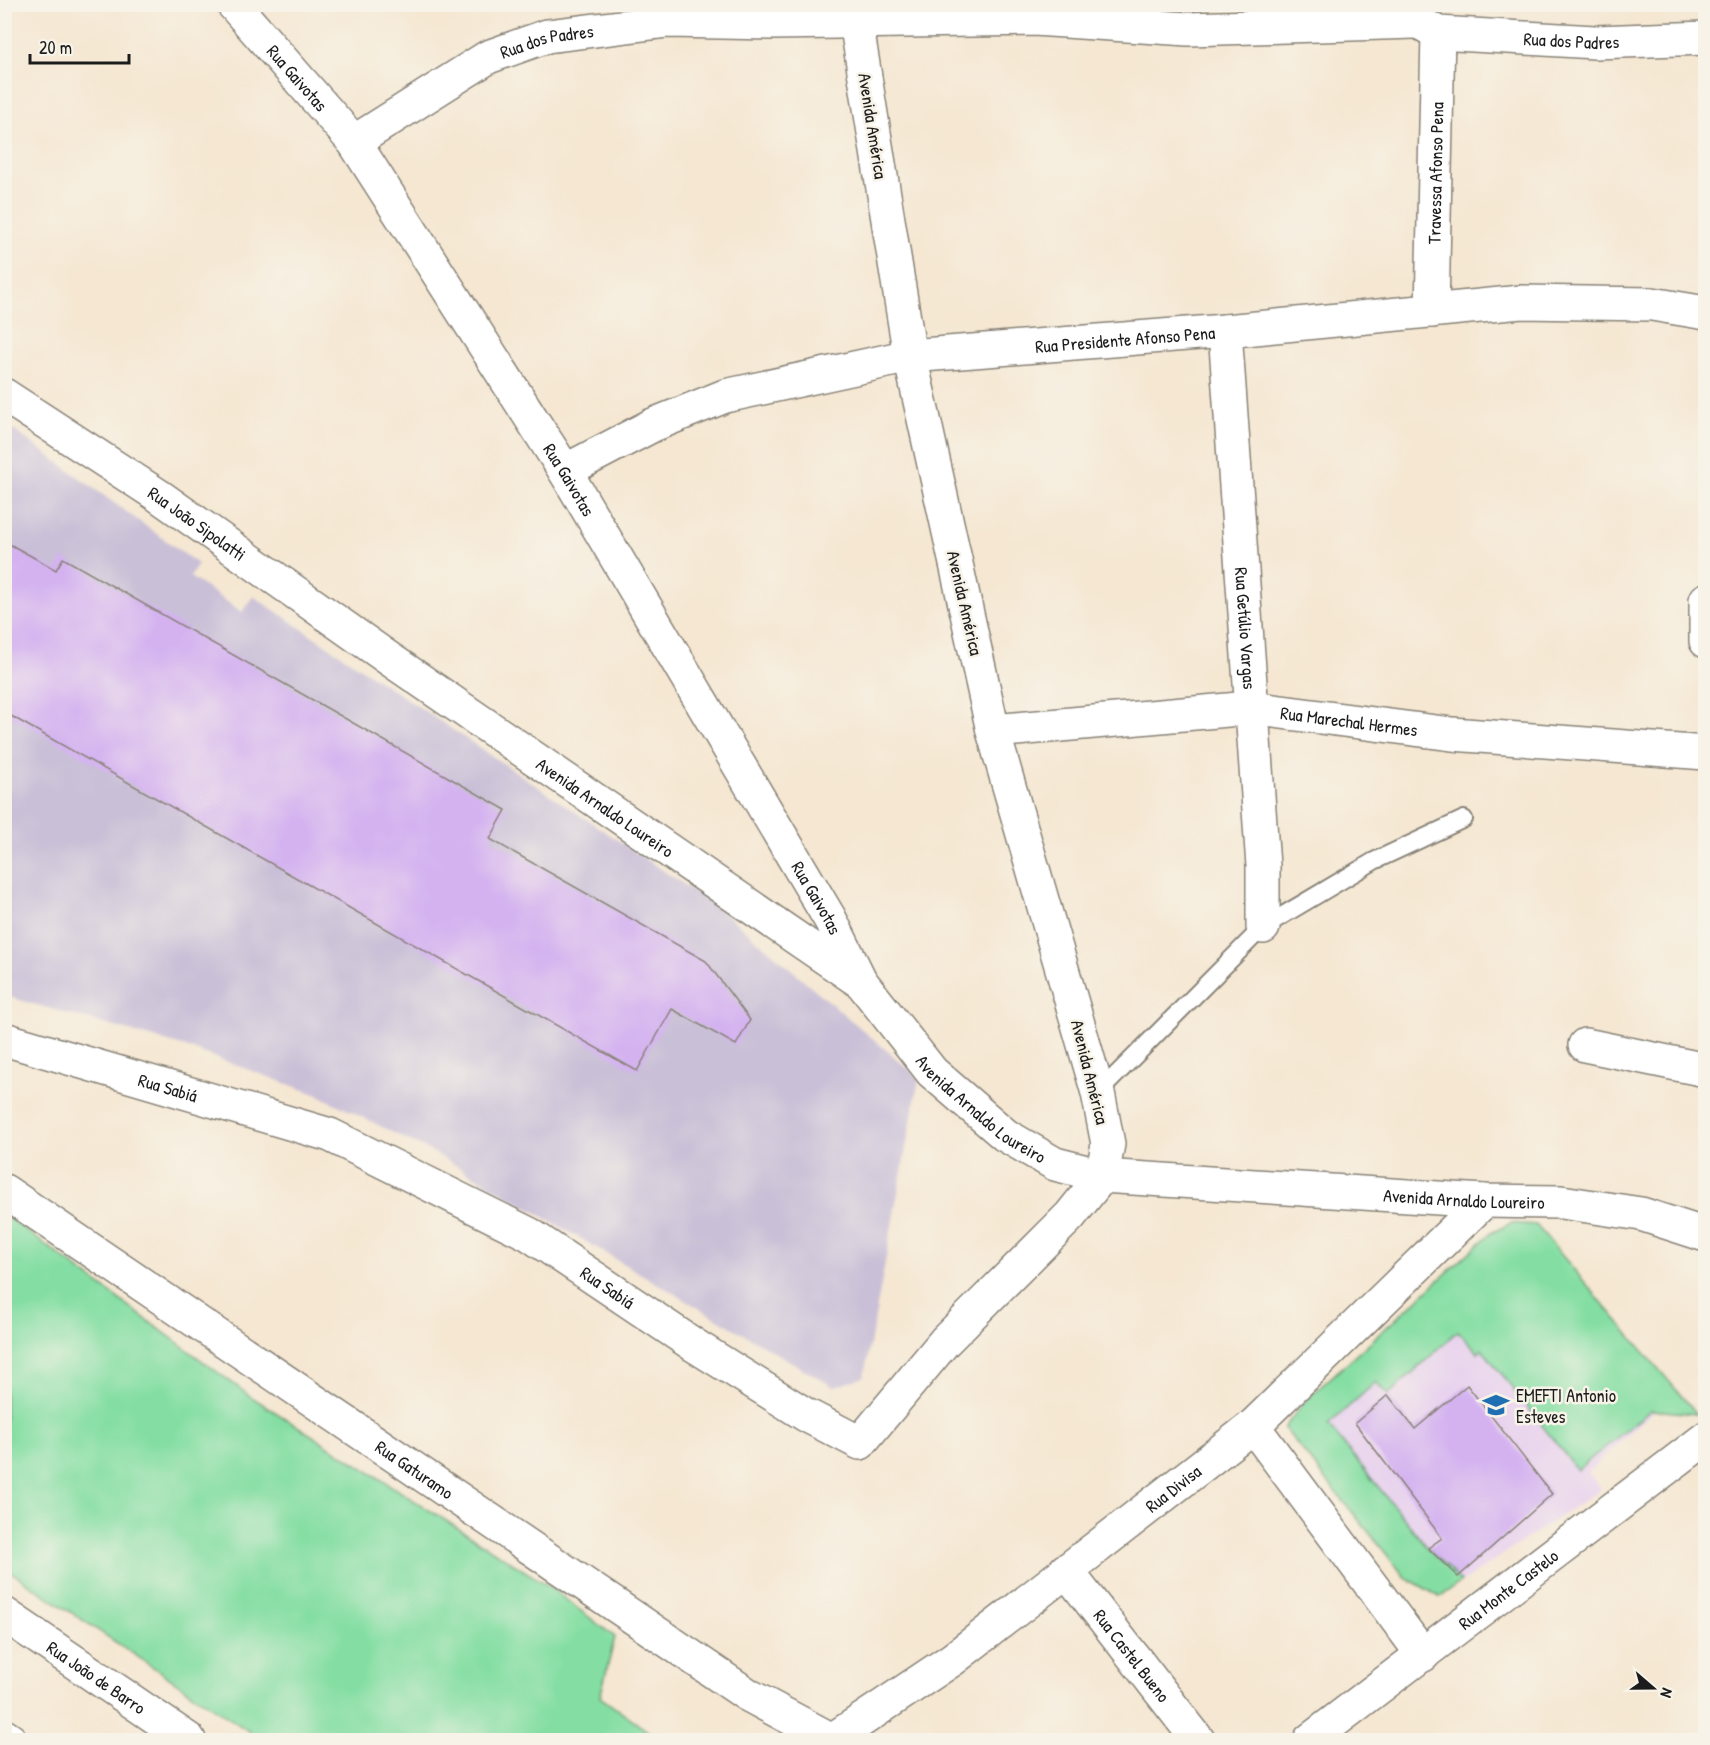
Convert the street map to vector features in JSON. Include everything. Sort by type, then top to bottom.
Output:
[{"type":"street","name":"Rua Gaivotas","points":[[233,4],[354,142],[565,471],[830,919],[862,984]]},
{"type":"street","name":"Rua dos Padres","points":[[354,142],[488,57],[547,36],[660,13],[772,23],[1029,12],[1188,29],[1414,20],[1595,42],[1706,38]]},
{"type":"street","name":"Travessa Afonso Pena","points":[[1414,20],[1431,311]]},
{"type":"street","name":"Avenida América","points":[[856,21],[910,356],[993,731],[1098,1093],[1108,1144],[1102,1176]]},
{"type":"street","name":"Rua Presidente Afonso Pena","points":[[565,471],[653,426],[725,396],[910,356],[1225,331],[1521,302],[1652,304],[1706,313]]},
{"type":"street","name":"Rua Getúlio Vargas","points":[[1225,331],[1263,866],[1263,927]]},
{"type":"street","name":"Rua João Sipolatti","points":[[4,395],[159,496],[388,658]]},
{"type":"street","points":[[1706,600],[1706,641]]},
{"type":"street","name":"Avenida Arnaldo Loureiro","points":[[388,658],[862,984],[932,1072],[1005,1135],[1055,1164],[1102,1176],[1484,1201],[1561,1202],[1641,1214],[1706,1235]]},
{"type":"street","name":"Rua Marechal Hermes","points":[[993,731],[1250,708],[1452,734],[1706,753]]},
{"type":"street","name":"Rua Sabiá","points":[[4,1039],[330,1134],[529,1234],[694,1345],[806,1415],[860,1443],[945,1341],[1070,1216],[1102,1176]]},
{"type":"street","points":[[1585,1045],[1706,1070]]},
{"type":"street","name":"Rua Gaturamo","points":[[4,1191],[748,1695],[832,1740]]},
{"type":"street","name":"Rua Divisa","points":[[832,1740],[953,1659],[1253,1426],[1484,1201]]},
{"type":"street","points":[[1253,1426],[1423,1655]]},
{"type":"street","name":"Rua Monte Castelo","points":[[1310,1740],[1706,1438]]},
{"type":"street","name":"Rua Castel Bueno","points":[[1066,1570],[1198,1740]]},
{"type":"street","name":"Rua João de Barro","points":[[4,1614],[189,1740]]},
{"type":"street","points":[[4,1736],[10,1740]]},
{"type":"lane","points":[[1098,1093],[1263,927],[1374,861],[1464,819]]},
{"type":"shaded area","points":[[4,423],[198,564],[190,577],[242,612],[253,596],[719,908],[919,1078],[864,1377],[834,1387],[438,1155],[318,1095],[186,1047],[5,996]]},
{"type":"shaded area","name":"EMEFTI Antonio Esteves","points":[[1511,1223],[1536,1225],[1697,1414],[1655,1410],[1588,1472],[1601,1489],[1440,1597],[1405,1577],[1284,1428],[1306,1400],[1491,1233]]},
{"type":"green space","points":[[5,1215],[250,1396],[547,1585],[615,1637],[600,1697],[660,1740],[262,1740],[5,1568]]},
{"type":"green space","points":[[1511,1223],[1536,1225],[1697,1414],[1651,1410],[1577,1470],[1482,1349],[1478,1353],[1458,1331],[1388,1395],[1376,1382],[1328,1425],[1428,1548],[1461,1582],[1440,1597],[1405,1577],[1284,1428],[1306,1400],[1491,1233]]},
{"type":"building","points":[[4,541],[56,570],[63,558],[506,810],[490,839],[706,961],[750,1020],[736,1045],[672,1009],[637,1071],[4,712]]},
{"type":"building","points":[[1467,1385],[1552,1494],[1458,1577],[1428,1548],[1442,1538],[1355,1423],[1388,1395],[1415,1429]]},
{"type":"place","name":"EMEFTI Antonio Esteves","points":[[1496,1405]]}]
